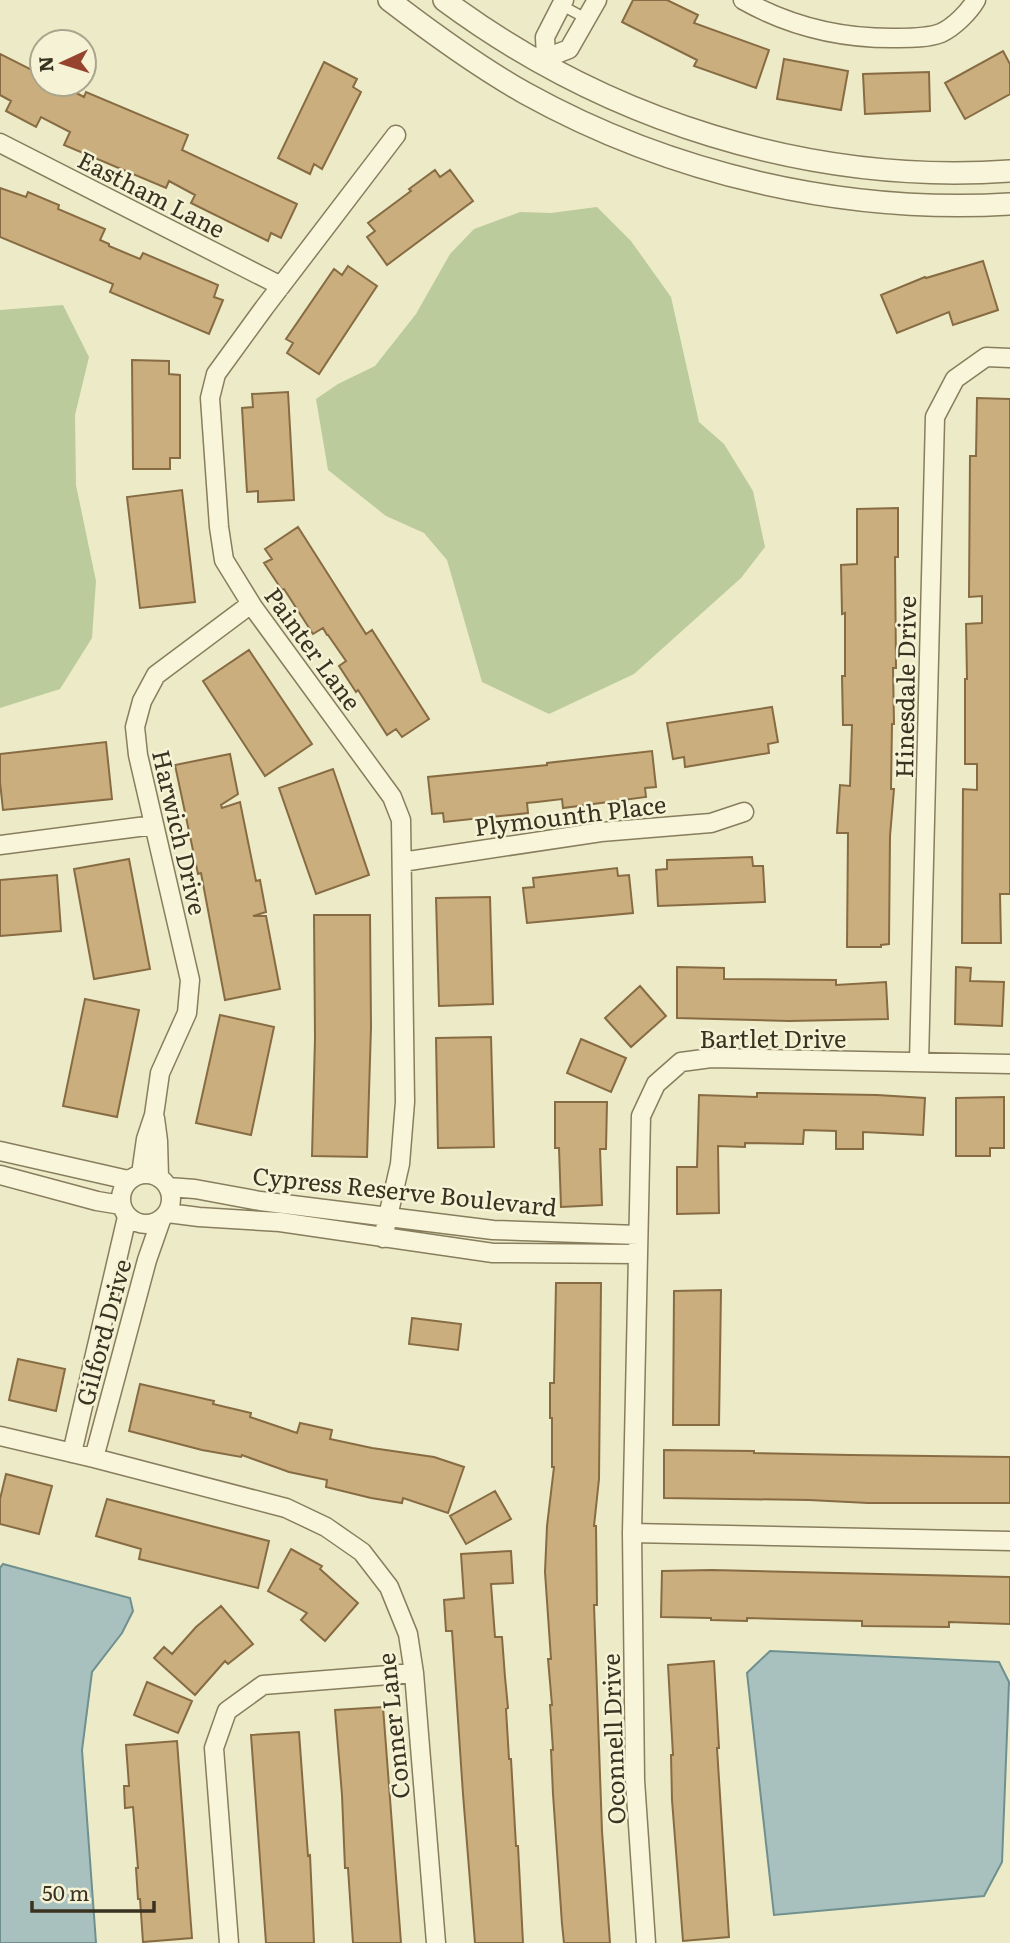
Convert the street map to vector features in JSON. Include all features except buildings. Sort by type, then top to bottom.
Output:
[{"type":"street","points":[[389,0],[492,73],[526,93],[634,144],[718,172],[775,186],[840,197],[922,205],[1010,204]]},
{"type":"street","points":[[444,0],[480,27],[605,97],[698,132],[770,152],[883,169],[932,173],[1010,172]]},
{"type":"street","points":[[544,61],[569,49],[597,0]]},
{"type":"street","points":[[743,0],[807,28],[876,38],[922,37],[942,32],[960,19],[976,0]]},
{"type":"street","points":[[526,93],[544,61],[545,37],[562,3]]},
{"type":"street","name":"Painter Lane","points":[[383,1238],[400,1164],[405,1102],[401,820],[392,797],[251,604],[224,560],[219,527],[210,398],[216,374],[396,135]]},
{"type":"street","name":"Eastham Lane","points":[[0,144],[281,286]]},
{"type":"street","name":"Hinesdale Drive","points":[[919,1062],[935,417],[955,379],[986,357],[1010,358]]},
{"type":"street","name":"Harwich Drive","points":[[149,1179],[158,1141],[154,1115],[160,1073],[187,1013],[190,980],[138,755],[135,727],[142,701],[156,675],[251,604]]},
{"type":"street","name":"Plymounth Place","points":[[402,862],[601,832],[710,823],[744,812]]},
{"type":"street","points":[[0,845],[154,825]]},
{"type":"street","name":"Bartlet Drive","points":[[638,1235],[641,1116],[656,1084],[681,1062],[711,1058],[1010,1064]]},
{"type":"street","name":"Cypress Reserve Boulevard","points":[[0,1152],[389,1217],[493,1230],[638,1235]]},
{"type":"street","points":[[0,1175],[97,1201],[124,1211],[138,1224],[150,1225],[164,1216],[171,1204],[171,1195],[149,1179],[121,1192],[124,1211]]},
{"type":"street","name":"Gilford Drive","points":[[72,1452],[124,1211]]},
{"type":"street","name":"Cypress Reserve Boulevard","points":[[164,1216],[280,1222],[493,1253],[637,1254]]},
{"type":"street","name":"Gilford Drive","points":[[94,1458],[147,1260],[164,1216]]},
{"type":"street","name":"Oconnell Drive","points":[[638,1235],[632,1533],[635,1780],[646,1943]]},
{"type":"street","name":"Conner Lane","points":[[0,1436],[286,1508],[326,1527],[362,1552],[389,1587],[408,1634],[414,1673],[436,1943]]},
{"type":"street","points":[[632,1533],[1010,1541]]},
{"type":"street","points":[[229,1943],[214,1748],[227,1711],[263,1685],[414,1673]]},
{"type":"lane","points":[[562,3],[587,19]]},
{"type":"green space","points":[[597,207],[631,241],[671,297],[699,422],[724,444],[753,491],[765,547],[741,578],[634,674],[549,714],[482,682],[447,560],[424,533],[386,516],[328,470],[316,399],[338,384],[375,366],[416,314],[450,254],[474,229],[520,212],[551,213]]},
{"type":"green space","points":[[63,305],[89,357],[75,415],[76,485],[96,581],[92,638],[60,689],[0,708],[0,310]]},
{"type":"water","points":[[3,1564],[130,1598],[133,1611],[122,1633],[92,1672],[82,1750],[96,1943],[0,1943],[0,1568]]},
{"type":"water","points":[[770,1651],[999,1662],[1009,1682],[1002,1862],[984,1896],[774,1915],[747,1673]]}]
